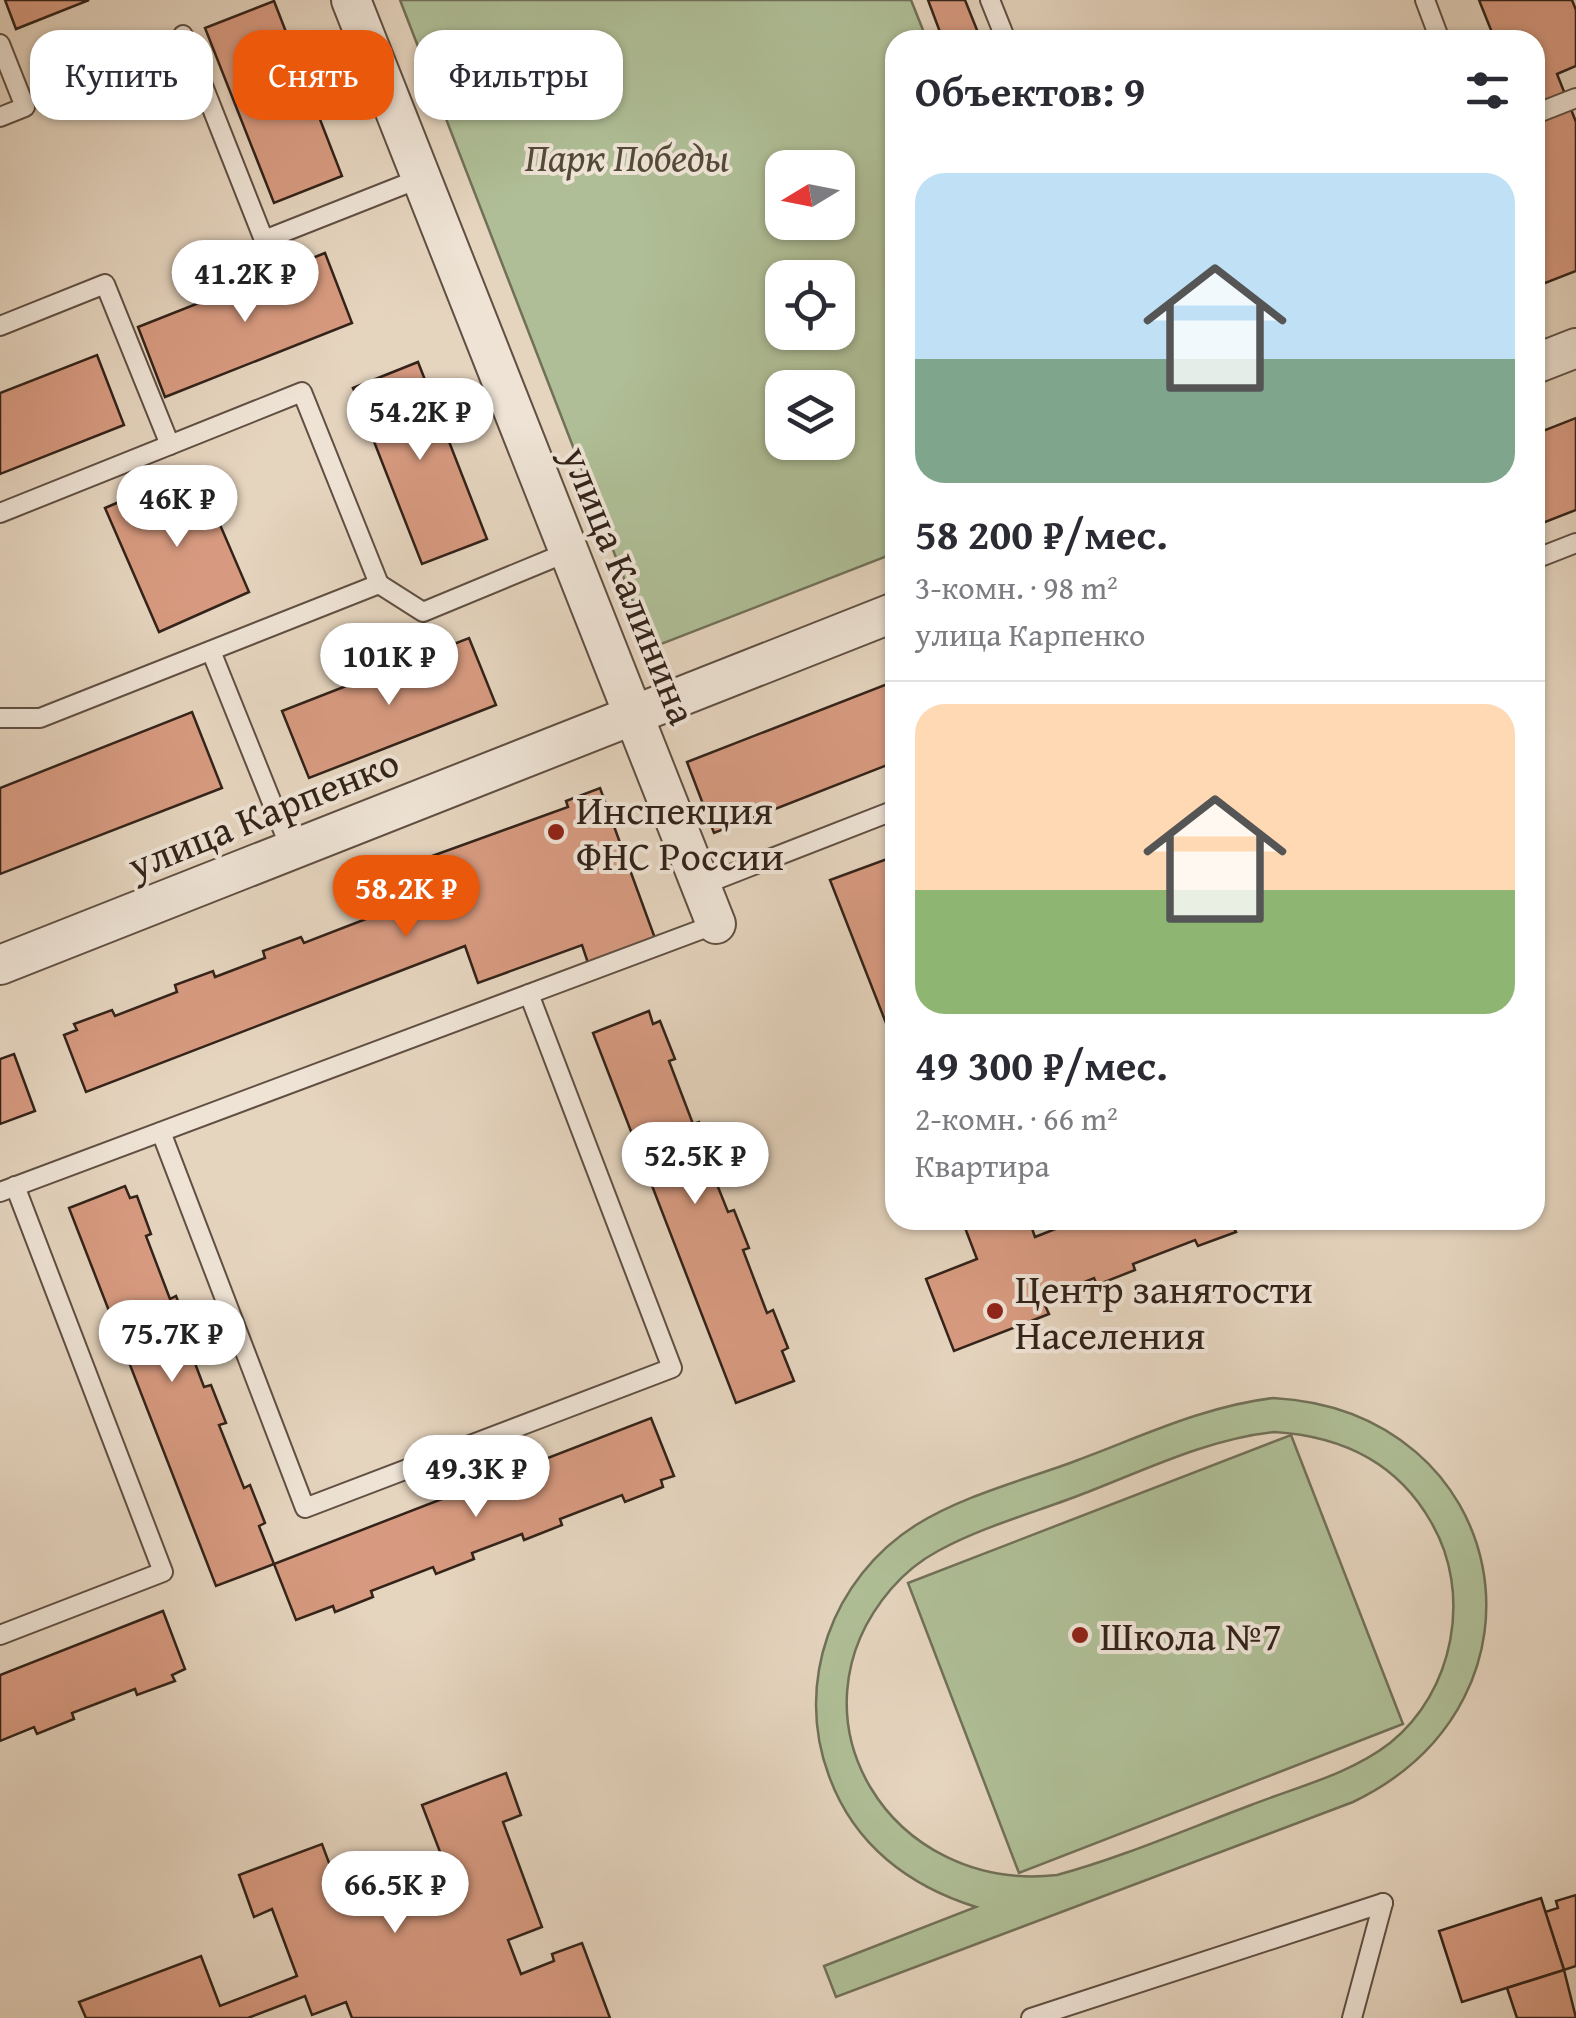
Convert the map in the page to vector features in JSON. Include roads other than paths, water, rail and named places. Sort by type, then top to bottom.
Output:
[{"type":"street","name":"улица Калинина","points":[[351,0],[716,924]]},
{"type":"street","points":[[1545,360],[1576,348]]},
{"type":"street","name":"улица Карпенко","points":[[0,965],[885,616]]},
{"type":"lane","points":[[990,0],[1002,30]]},
{"type":"lane","points":[[1425,0],[1436,30]]},
{"type":"lane","points":[[0,44],[24,107],[0,116]]},
{"type":"lane","points":[[1545,110],[1576,98]]},
{"type":"lane","points":[[213,109],[264,240],[421,178]]},
{"type":"lane","points":[[0,326],[105,284],[170,445]]},
{"type":"lane","points":[[0,514],[302,392],[378,584],[422,612],[568,552]]},
{"type":"lane","points":[[1545,556],[1576,543]]},
{"type":"lane","points":[[0,718],[40,718],[378,584]]},
{"type":"lane","points":[[211,650],[290,850]]},
{"type":"lane","points":[[700,886],[885,814]]},
{"type":"lane","points":[[0,1635],[163,1572],[8,1189],[716,924]]},
{"type":"lane","points":[[161,1132],[305,1508],[672,1368],[529,994]]},
{"type":"lane","points":[[1031,2018],[1384,1903],[1352,2018]]},
{"type":"place","name":"Инспекция ФНС России","points":[[556,832]]},
{"type":"place","name":"Центр занятости Населения","points":[[995,1311]]},
{"type":"place","name":"Школа №7","points":[[1080,1635]]},
{"type":"park label","name":"Парк Победы","points":[[627,156]]}]
